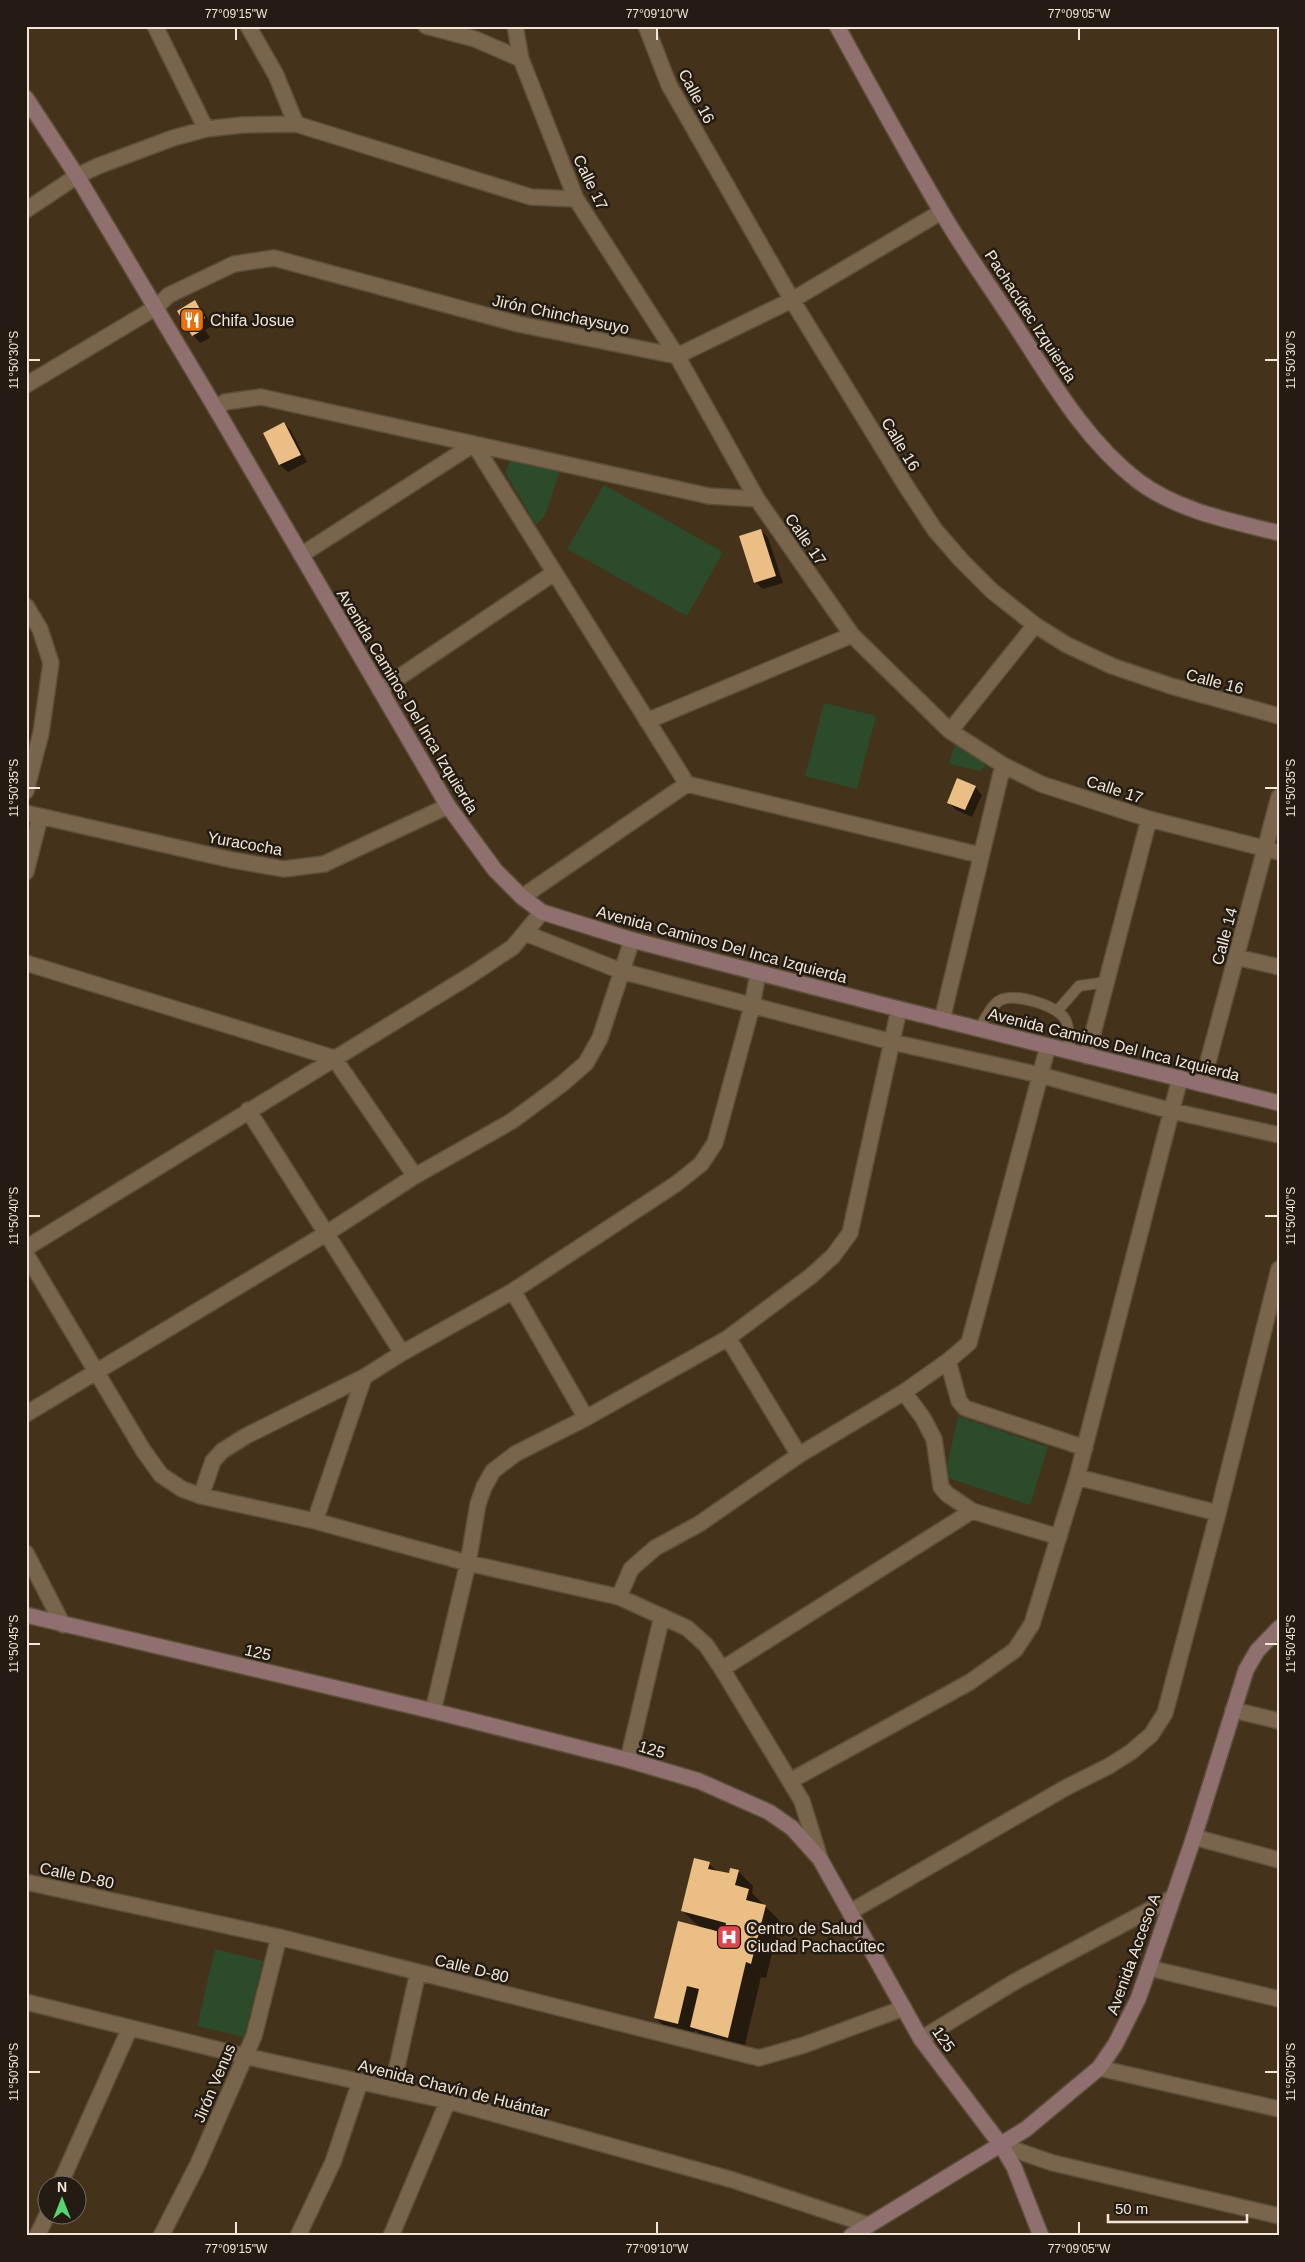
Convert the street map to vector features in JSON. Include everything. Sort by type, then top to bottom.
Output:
[{"type":"main road","name":"Pachacútec Izquierda","points":[[837,26],[941,212],[1061,395],[1089,433],[1139,481],[1164,497],[1214,517],[1279,533]]},
{"type":"main road","name":"Avenida Caminos Del Inca Izquierda","points":[[26,98],[77,176],[216,409],[448,806],[495,870],[522,897],[542,912],[632,940],[942,1020],[1279,1103]]},
{"type":"main road","name":"125","points":[[26,1615],[433,1711],[628,1760],[699,1781],[769,1812],[792,1828],[820,1859],[921,2039],[1001,2145],[1014,2167],[1041,2236]]},
{"type":"main road","name":"Avenida Acceso A","points":[[851,2236],[1001,2145],[1049,2111],[1099,2068],[1127,2024],[1138,1999],[1194,1837],[1246,1670],[1256,1651],[1279,1628]]},
{"type":"street","points":[[155,26],[206,129]]},
{"type":"street","points":[[248,26],[276,75],[296,124]]},
{"type":"street","points":[[426,26],[475,39],[521,59]]},
{"type":"street","name":"Calle 17","points":[[515,26],[521,59],[576,199],[677,356],[757,499],[852,635],[950,730],[1002,765],[1041,784],[1149,819],[1272,850]]},
{"type":"street","name":"Calle 16","points":[[646,26],[669,85],[792,300],[935,530],[992,591],[1035,625],[1067,645],[1112,666],[1171,686],[1279,716]]},
{"type":"street","points":[[26,210],[77,176],[98,166],[173,138],[206,129],[242,125],[296,124],[531,197],[576,199]]},
{"type":"street","points":[[677,356],[792,300],[941,212]]},
{"type":"street","name":"Jirón Chinchaysuyo","points":[[26,385],[155,308],[169,295],[234,264],[274,258],[518,324],[677,356]]},
{"type":"street","points":[[216,409],[225,402],[261,397],[709,496],[757,499]]},
{"type":"street","points":[[301,555],[474,444]]},
{"type":"street","points":[[474,444],[687,784],[980,855]]},
{"type":"street","points":[[380,690],[554,572]]},
{"type":"street","points":[[26,606],[40,629],[51,663],[41,733],[26,791]]},
{"type":"street","points":[[950,730],[1035,625]]},
{"type":"street","points":[[648,721],[852,635]]},
{"type":"street","points":[[942,1020],[1002,765]]},
{"type":"street","points":[[522,897],[687,784]]},
{"type":"street","name":"Calle 14","points":[[1202,1084],[1236,957],[1272,850],[1279,797]]},
{"type":"street","name":"Yuracocha","points":[[33,815],[232,860],[284,868],[324,864],[448,806]]},
{"type":"street","points":[[26,872],[33,815]]},
{"type":"street","points":[[1087,1056],[1149,819]]},
{"type":"street","points":[[26,1248],[478,970],[513,947],[542,912]]},
{"type":"street","points":[[525,933],[621,971],[892,1042],[1040,1075],[1172,1111],[1279,1135]]},
{"type":"street","points":[[26,1414],[327,1233],[415,1176],[512,1122],[586,1063],[600,1038],[632,940]]},
{"type":"street","points":[[1236,957],[1279,967]]},
{"type":"street","points":[[26,963],[334,1058],[415,1176]]},
{"type":"street","points":[[201,1496],[213,1461],[222,1451],[246,1436],[364,1377],[402,1352],[513,1291],[676,1184],[701,1164],[715,1143],[752,1006],[758,973]]},
{"type":"street","points":[[433,1711],[468,1563],[478,1504],[484,1486],[493,1470],[515,1454],[586,1418],[728,1338],[811,1276],[833,1256],[850,1233],[899,1009]]},
{"type":"street","points":[[619,1598],[631,1569],[655,1548],[699,1524],[799,1455],[904,1392],[948,1361],[968,1343],[1048,1046]]},
{"type":"street","points":[[790,1781],[970,1682],[1015,1650],[1032,1624],[1078,1477],[1180,1078]]},
{"type":"street","points":[[248,1110],[402,1352]]},
{"type":"street","points":[[26,1254],[161,1475],[182,1489],[201,1496],[316,1521],[468,1563],[619,1598],[687,1628],[706,1645],[722,1669],[802,1801],[820,1859]]},
{"type":"street","points":[[850,1912],[1066,1787],[1109,1766],[1131,1752],[1151,1735],[1165,1713],[1218,1513],[1279,1269]]},
{"type":"street","points":[[513,1291],[586,1418]]},
{"type":"street","points":[[728,1338],[799,1455]]},
{"type":"street","points":[[948,1361],[959,1401],[965,1408],[1085,1448]]},
{"type":"street","points":[[316,1521],[364,1377]]},
{"type":"street","points":[[904,1392],[923,1418],[934,1439],[941,1487],[947,1494],[972,1512],[1059,1537]]},
{"type":"street","points":[[1078,1477],[1218,1513]]},
{"type":"street","points":[[722,1669],[972,1512]]},
{"type":"street","points":[[26,1553],[63,1625]]},
{"type":"street","points":[[628,1760],[662,1616]]},
{"type":"street","points":[[1232,1710],[1279,1721]]},
{"type":"street","points":[[1194,1837],[1279,1860]]},
{"type":"street","name":"Calle D-80","points":[[26,1882],[279,1937],[760,2058],[804,2045],[904,2008]]},
{"type":"street","points":[[921,2039],[1016,1981],[1172,1898]]},
{"type":"street","name":"Jirón Venus","points":[[161,2236],[198,2164],[254,2036],[279,1937]]},
{"type":"street","points":[[1149,1968],[1279,1999]]},
{"type":"street","points":[[392,2089],[418,1972]]},
{"type":"street","name":"Avenida Chavín de Huántar","points":[[27,2003],[244,2056],[448,2101],[733,2180],[869,2225]]},
{"type":"street","points":[[64,2174],[130,2028]]},
{"type":"street","points":[[1099,2068],[1279,2109]]},
{"type":"street","points":[[298,2236],[333,2162],[360,2082]]},
{"type":"street","points":[[391,2236],[448,2101]]},
{"type":"street","points":[[1001,2145],[1053,2163],[1279,2216]]},
{"type":"street","points":[[37,2236],[43,2224]]},
{"type":"lane","points":[[1058,1010],[1079,986],[1106,982]]},
{"type":"lane","points":[[979,1029],[996,1004],[1003,999],[1024,999],[1058,1010],[1066,1020],[1071,1052]]},
{"type":"green space","points":[[512,457],[560,470],[545,515],[536,525],[505,472]]},
{"type":"green space","points":[[604,485],[723,552],[687,616],[567,549]]},
{"type":"green space","points":[[824,703],[876,716],[857,789],[805,776]]},
{"type":"green space","points":[[956,739],[987,763],[981,771],[949,764]]},
{"type":"green space","points":[[958,1416],[1048,1447],[1030,1505],[945,1477]]},
{"type":"green space","points":[[215,1949],[263,1961],[244,2037],[197,2026]]},
{"type":"building","name":"Chifa Josue","points":[[195,300],[205,318],[199,322],[203,330],[192,336],[177,311]]},
{"type":"building","points":[[284,422],[301,455],[279,465],[263,433]]},
{"type":"building","points":[[761,529],[776,576],[754,583],[739,536]]},
{"type":"building","points":[[957,778],[976,786],[965,810],[947,803]]},
{"type":"building","points":[[694,1858],[710,1862],[708,1869],[729,1873],[730,1868],[739,1870],[735,1885],[749,1889],[746,1900],[766,1905],[751,1964],[746,1962],[728,2038],[690,2027],[699,1989],[687,1986],[678,2024],[654,2018],[678,1921],[724,1933],[726,1923],[681,1911]]},
{"type":"place","name":"Chifa Josue","points":[[192,320]]},
{"type":"place","name":"Centro de Salud Ciudad Pachacútec","points":[[729,1937]]}]
